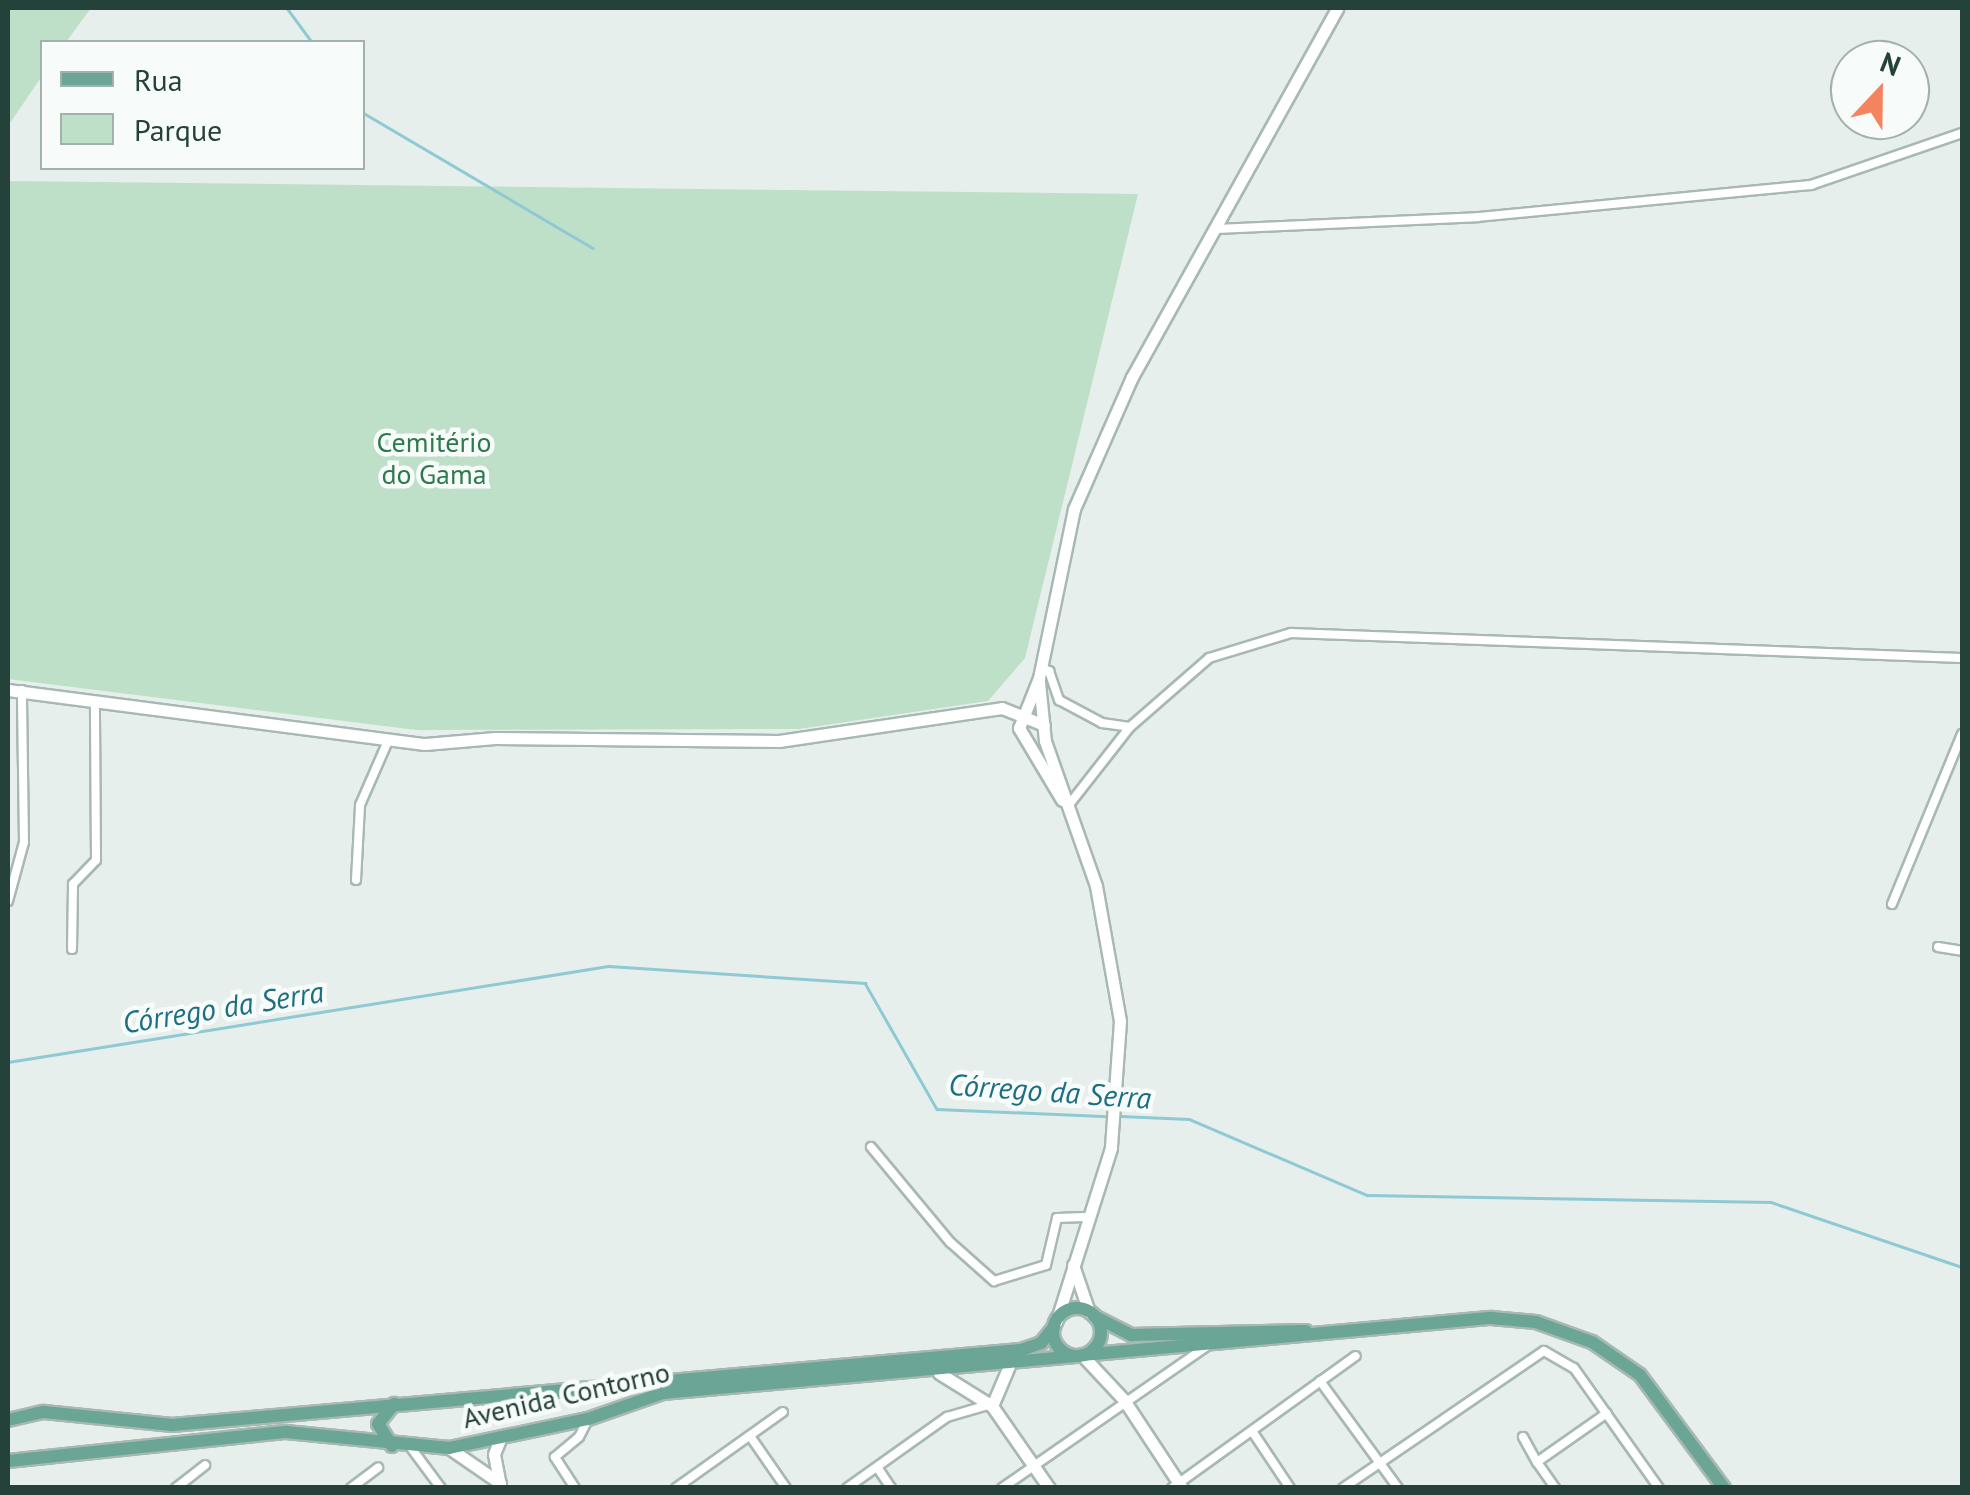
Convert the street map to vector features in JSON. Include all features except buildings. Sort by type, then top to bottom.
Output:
[{"type":"main road","points":[[1064,805],[1025,744],[1022,719],[1040,673],[1060,560],[1081,490],[1132,377],[1338,8]]},
{"type":"main road","points":[[1040,673],[1045,741],[1064,805],[1096,886],[1120,1020],[1116,1116],[1090,1216],[1055,1324],[1059,1347],[1080,1355],[1124,1400],[1178,1486]]},
{"type":"main road","points":[[8,690],[388,741],[779,741],[1002,708],[1022,719],[1044,724]]},
{"type":"main road","points":[[1025,744],[1034,748],[1045,741]]},
{"type":"main road","points":[[1072,1265],[1092,1314],[1098,1342],[1080,1355]]},
{"type":"main road","points":[[1055,1324],[1074,1308],[1092,1314]]},
{"type":"main road","name":"Avenida Contorno","points":[[1092,1314],[1131,1335],[1328,1332]]},
{"type":"main road","name":"Avenida Contorno","points":[[8,1461],[147,1444],[300,1433],[394,1447],[449,1448],[588,1419],[663,1394],[940,1373],[1080,1355],[1491,1318],[1561,1328],[1640,1375],[1724,1488]]},
{"type":"main road","name":"Avenida Contorno","points":[[8,1420],[44,1412],[165,1426],[1020,1350],[1041,1343],[1055,1324]]},
{"type":"main road","points":[[992,1404],[1009,1366]]},
{"type":"main road","points":[[940,1373],[992,1404],[1049,1488]]},
{"type":"main road","points":[[574,1388],[590,1398],[588,1419]]},
{"type":"main road","points":[[394,1447],[378,1424],[396,1404]]},
{"type":"main road","points":[[243,1436],[261,1417]]},
{"type":"main road","points":[[147,1444],[165,1426]]},
{"type":"main road","points":[[500,1439],[494,1466],[502,1485]]},
{"type":"main road","points":[[449,1448],[502,1485]]},
{"type":"street","points":[[1214,229],[1478,217],[1811,185],[1962,133]]},
{"type":"street","points":[[1064,805],[1130,728],[1209,658],[1290,632],[1962,658]]},
{"type":"street","points":[[1040,673],[1052,677],[1059,700],[1102,723],[1130,728]]},
{"type":"street","points":[[8,901],[24,842],[22,690]]},
{"type":"street","points":[[72,949],[73,884],[96,860],[95,703]]},
{"type":"street","points":[[1892,904],[1962,734]]},
{"type":"street","points":[[356,880],[360,804],[388,741]]},
{"type":"street","points":[[1938,946],[1962,951]]},
{"type":"street","points":[[871,1148],[950,1242],[994,1281],[1046,1265],[1057,1218],[1090,1216]]},
{"type":"street","points":[[1002,1488],[1207,1346]]},
{"type":"street","points":[[1343,1488],[1535,1353],[1566,1358],[1659,1488]]},
{"type":"street","points":[[1178,1486],[1356,1356]]},
{"type":"street","points":[[1320,1381],[1398,1488]]},
{"type":"street","points":[[847,1488],[946,1417],[992,1404]]},
{"type":"street","points":[[679,1487],[783,1412]]},
{"type":"street","points":[[1537,1462],[1607,1413]]},
{"type":"street","points":[[576,1488],[556,1454],[579,1437],[588,1419]]},
{"type":"street","points":[[1252,1430],[1290,1488]]},
{"type":"street","points":[[750,1436],[786,1488]]},
{"type":"street","points":[[1522,1438],[1555,1488]]},
{"type":"street","points":[[412,1448],[441,1488]]},
{"type":"street","points":[[176,1488],[206,1465]]},
{"type":"street","points":[[877,1467],[891,1488]]},
{"type":"street","points":[[351,1488],[378,1468]]},
{"type":"green space","points":[[8,8],[91,8],[67,40],[40,40],[40,79],[8,126]]},
{"type":"green space","name":"Cemitério do Gama","points":[[8,181],[1138,194],[1025,658],[988,701],[799,729],[416,730],[8,679]]},
{"type":"waterway","points":[[287,8],[311,40]]},
{"type":"waterway","points":[[365,114],[593,248]]},
{"type":"waterway","name":"Córrego da Serra","points":[[8,1062],[609,966],[865,983],[937,1109],[1107,1116]]},
{"type":"waterway","name":"Córrego da Serra","points":[[1120,1116],[1189,1119],[1367,1195],[1771,1202],[1962,1267]]}]
